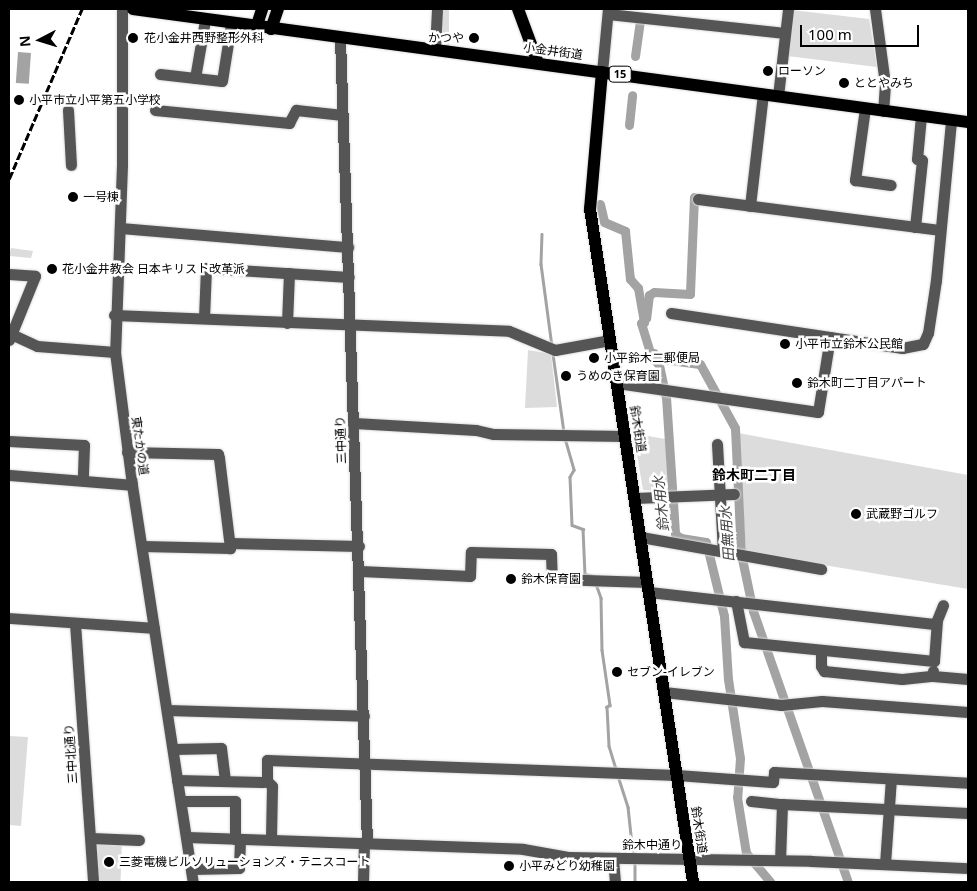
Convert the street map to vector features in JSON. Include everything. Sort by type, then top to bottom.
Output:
[{"type":"main road","name":"小金井街道","points":[[133,9],[256,28],[538,63],[968,122]]},
{"type":"main road","points":[[256,28],[262,9]]},
{"type":"main road","points":[[271,30],[278,9]]},
{"type":"main road","points":[[518,9],[538,63]]},
{"type":"main road","name":"鈴木街道","points":[[602,72],[589,198],[693,882]]},
{"type":"street","name":"東たかの道","points":[[122,9],[120,228],[114,315],[115,352],[127,452],[193,882]]},
{"type":"street","points":[[435,50],[437,9]]},
{"type":"street","points":[[778,96],[788,9]]},
{"type":"street","points":[[875,9],[886,84],[883,111]]},
{"type":"street","points":[[608,11],[785,33]]},
{"type":"street","name":"鈴木街道","points":[[602,72],[608,11]]},
{"type":"street","points":[[195,78],[205,20]]},
{"type":"street","points":[[160,74],[222,81],[231,24]]},
{"type":"street","name":"三中通り","points":[[340,38],[366,763],[364,882]]},
{"type":"street","points":[[750,206],[763,94]]},
{"type":"street","points":[[865,108],[855,180],[891,185]]},
{"type":"street","points":[[68,110],[71,165]]},
{"type":"street","points":[[155,110],[289,123],[296,110],[343,115]]},
{"type":"street","points":[[914,227],[922,160],[917,159],[921,116]]},
{"type":"street","points":[[671,313],[902,348],[923,344],[929,324],[951,120]]},
{"type":"street","points":[[698,199],[939,230]]},
{"type":"street","points":[[120,228],[348,247]]},
{"type":"street","points":[[204,318],[206,268],[349,276]]},
{"type":"street","points":[[286,323],[289,273]]},
{"type":"street","points":[[9,274],[35,276],[10,336],[37,346],[115,352]]},
{"type":"street","points":[[114,315],[509,331],[555,350],[610,340]]},
{"type":"street","points":[[617,383],[718,396],[818,412],[830,337]]},
{"type":"street","points":[[354,423],[476,430],[494,434],[625,436]]},
{"type":"street","points":[[9,441],[84,444],[83,480]]},
{"type":"street","points":[[713,549],[720,494],[717,444]]},
{"type":"street","points":[[127,452],[218,454],[230,548],[142,546]]},
{"type":"street","points":[[9,475],[132,485]]},
{"type":"street","points":[[635,498],[734,494]]},
{"type":"street","points":[[641,537],[821,569]]},
{"type":"street","points":[[230,543],[359,546]]},
{"type":"street","points":[[360,570],[470,576],[471,552],[551,554],[552,577],[555,579],[648,587],[721,599],[936,624]]},
{"type":"street","points":[[747,602],[744,642],[934,661]]},
{"type":"street","points":[[933,676],[936,624],[943,605]]},
{"type":"street","points":[[9,618],[154,628]]},
{"type":"street","name":"三中北通り","points":[[75,623],[94,882]]},
{"type":"street","points":[[821,651],[821,666],[824,671],[902,678],[933,676],[968,679]]},
{"type":"street","points":[[664,692],[784,705],[822,701],[968,712]]},
{"type":"street","points":[[167,710],[364,716]]},
{"type":"street","points":[[173,749],[221,748],[225,781]]},
{"type":"street","points":[[271,839],[272,786],[267,780],[267,760],[677,774],[738,781],[773,782],[774,772],[968,783]]},
{"type":"street","points":[[885,864],[891,779]]},
{"type":"street","points":[[177,780],[267,780]]},
{"type":"street","points":[[181,801],[235,801],[239,868],[191,869]]},
{"type":"street","points":[[751,801],[968,813]]},
{"type":"street","points":[[780,860],[782,804]]},
{"type":"street","name":"鈴木中通り","points":[[187,837],[523,849],[569,857],[613,859],[634,857],[780,860],[968,868]]},
{"type":"street","points":[[91,838],[139,840]]},
{"type":"street","points":[[613,859],[615,882]]},
{"type":"shaded area","points":[[439,9],[449,9],[449,46],[439,46]]},
{"type":"shaded area","points":[[792,10],[869,19],[877,67],[787,56]]},
{"type":"shaded area","points":[[18,52],[31,53],[29,84],[16,83]]},
{"type":"shaded area","points":[[11,248],[33,251],[31,258],[9,256]]},
{"type":"shaded area","points":[[528,350],[551,354],[557,407],[525,408]]},
{"type":"shaded area","name":"武蔵野ゴルフ","points":[[738,433],[968,475],[968,589],[746,552]]},
{"type":"shaded area","points":[[637,434],[665,439],[669,491],[643,490],[634,437]]},
{"type":"shaded area","points":[[9,736],[28,737],[21,826],[9,825]]},
{"type":"shaded area","name":"三菱電機ビルソリューションズ・テニスコート","points":[[95,840],[122,841],[121,882],[94,882]]},
{"type":"waterway","points":[[635,56],[640,21]]},
{"type":"waterway","points":[[629,125],[632,95]]},
{"type":"waterway","name":"鈴木用水","points":[[694,197],[690,294],[654,292],[649,295],[646,318],[641,323],[651,356],[659,365],[666,397],[675,534],[681,538],[706,542],[724,616],[728,679],[740,758],[737,797],[746,853],[770,882]]},
{"type":"waterway","name":"田無用水","points":[[600,204],[604,222],[625,231],[630,279],[638,288],[644,322]]},
{"type":"waterway","points":[[542,234],[541,264],[552,346]]},
{"type":"waterway","name":"田無用水","points":[[654,353],[655,358],[700,364],[735,428],[741,554],[753,611],[848,882]]},
{"type":"waterway","points":[[553,354],[564,432]]},
{"type":"waterway","points":[[565,438],[574,470],[570,477],[572,525],[583,529],[585,574],[593,576]]},
{"type":"waterway","points":[[596,584],[601,598],[602,650],[610,705],[607,707],[609,746],[616,769]]},
{"type":"waterway","points":[[618,776],[628,807],[633,854]]},
{"type":"waterway","points":[[635,861],[635,882]]},
{"type":"railway","points":[[9,179],[82,9]]},
{"type":"place","name":"花小金井西野整形外科","points":[[133,38]]},
{"type":"place","name":"かつや","points":[[474,38]]},
{"type":"place","name":"ローソン","points":[[768,71]]},
{"type":"place","name":"ととやみち","points":[[844,83]]},
{"type":"place","name":"小平市立小平第五小学校","points":[[19,100]]},
{"type":"place","name":"一号棟","points":[[73,197]]},
{"type":"place","name":"花小金井教会 日本キリスト改革派","points":[[52,269]]},
{"type":"place","name":"小平市立鈴木公民館","points":[[785,344]]},
{"type":"place","name":"小平鈴木二郵便局","points":[[594,358]]},
{"type":"place","name":"うめのき保育園","points":[[566,376]]},
{"type":"place","name":"鈴木町二丁目アパート","points":[[797,383]]},
{"type":"place","name":"武蔵野ゴルフ","points":[[856,514]]},
{"type":"place","name":"鈴木保育園","points":[[511,579]]},
{"type":"place","name":"セブン-イレブン","points":[[617,672]]},
{"type":"place","name":"三菱電機ビルソリューションズ・テニスコート","points":[[109,862]]},
{"type":"place","name":"小平みどり幼稚園","points":[[509,866]]},
{"type":"district","name":"鈴木町二丁目","points":[[754,475]]}]
